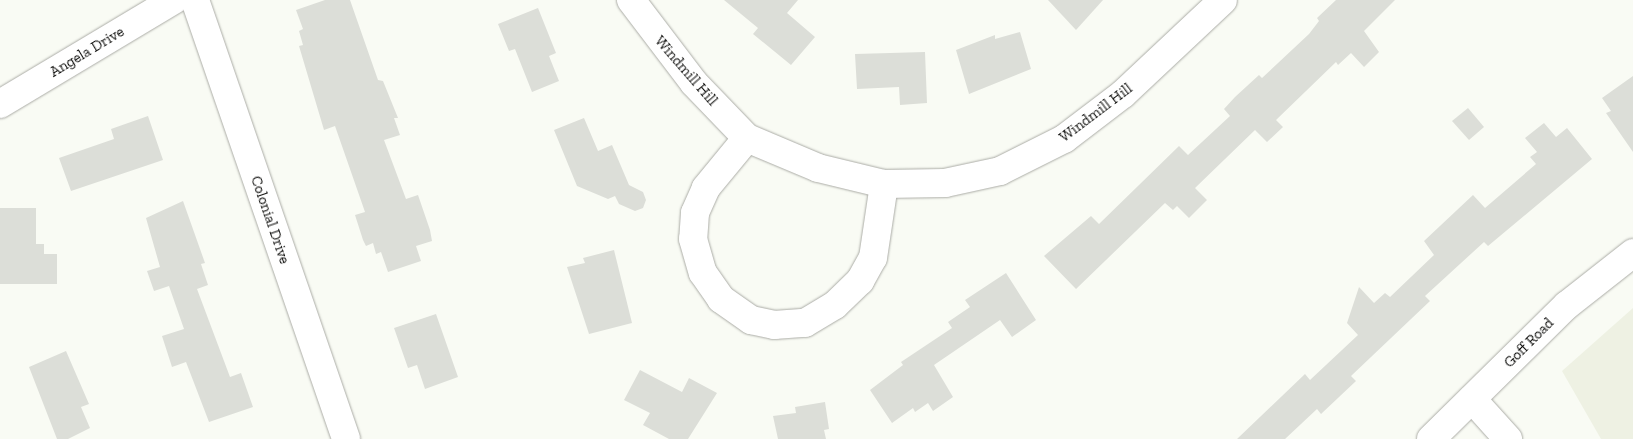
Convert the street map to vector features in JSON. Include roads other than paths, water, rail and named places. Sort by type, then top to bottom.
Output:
[{"type":"street","name":"Angela Drive","points":[[0,104],[174,0]]},
{"type":"street","name":"Colonial Drive","points":[[195,0],[346,439]]},
{"type":"street","name":"Windmill Hill","points":[[631,0],[694,83],[747,138],[818,168],[884,184],[944,183],[1000,171],[1064,139],[1123,94],[1223,0]]},
{"type":"street","points":[[747,138],[706,188],[695,213],[693,240],[703,272],[721,299],[751,320],[774,325],[805,323],[835,306],[860,281],[873,258],[884,184]]},
{"type":"street","name":"Goff Road","points":[[1431,439],[1567,305],[1633,253]]},
{"type":"street","points":[[1472,399],[1508,439]]}]
